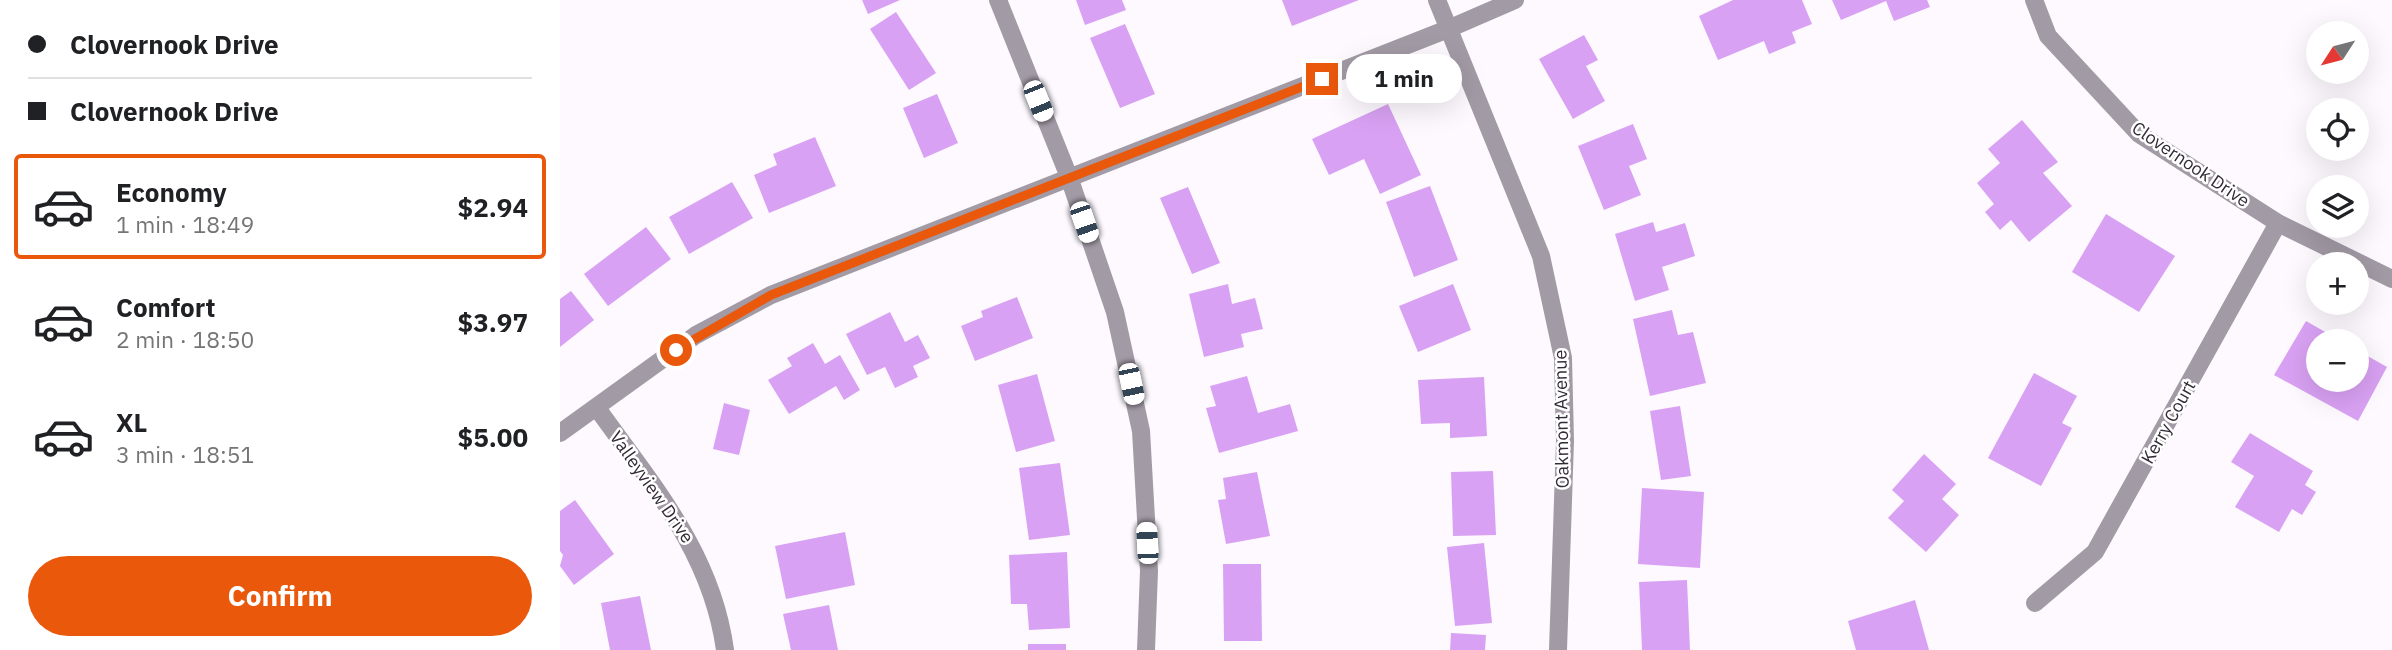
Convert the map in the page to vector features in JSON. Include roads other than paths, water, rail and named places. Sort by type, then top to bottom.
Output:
[{"type":"street","points":[[998,0],[1069,177],[1115,312],[1141,431],[1149,571],[1146,650]]},
{"type":"street","name":"Oakmont Avenue","points":[[1437,0],[1541,256],[1563,358],[1565,441],[1558,650]]},
{"type":"street","points":[[560,432],[696,335],[771,295],[1448,29],[1515,0]]},
{"type":"street","name":"Clovernook Drive","points":[[2034,0],[2048,36],[2139,134],[2278,223],[2392,279]]},
{"type":"street","name":"Kerry Court","points":[[2035,603],[2095,552],[2278,223]]},
{"type":"street","name":"Valleyview Drive","points":[[597,408],[696,550],[715,601],[726,650]]}]
